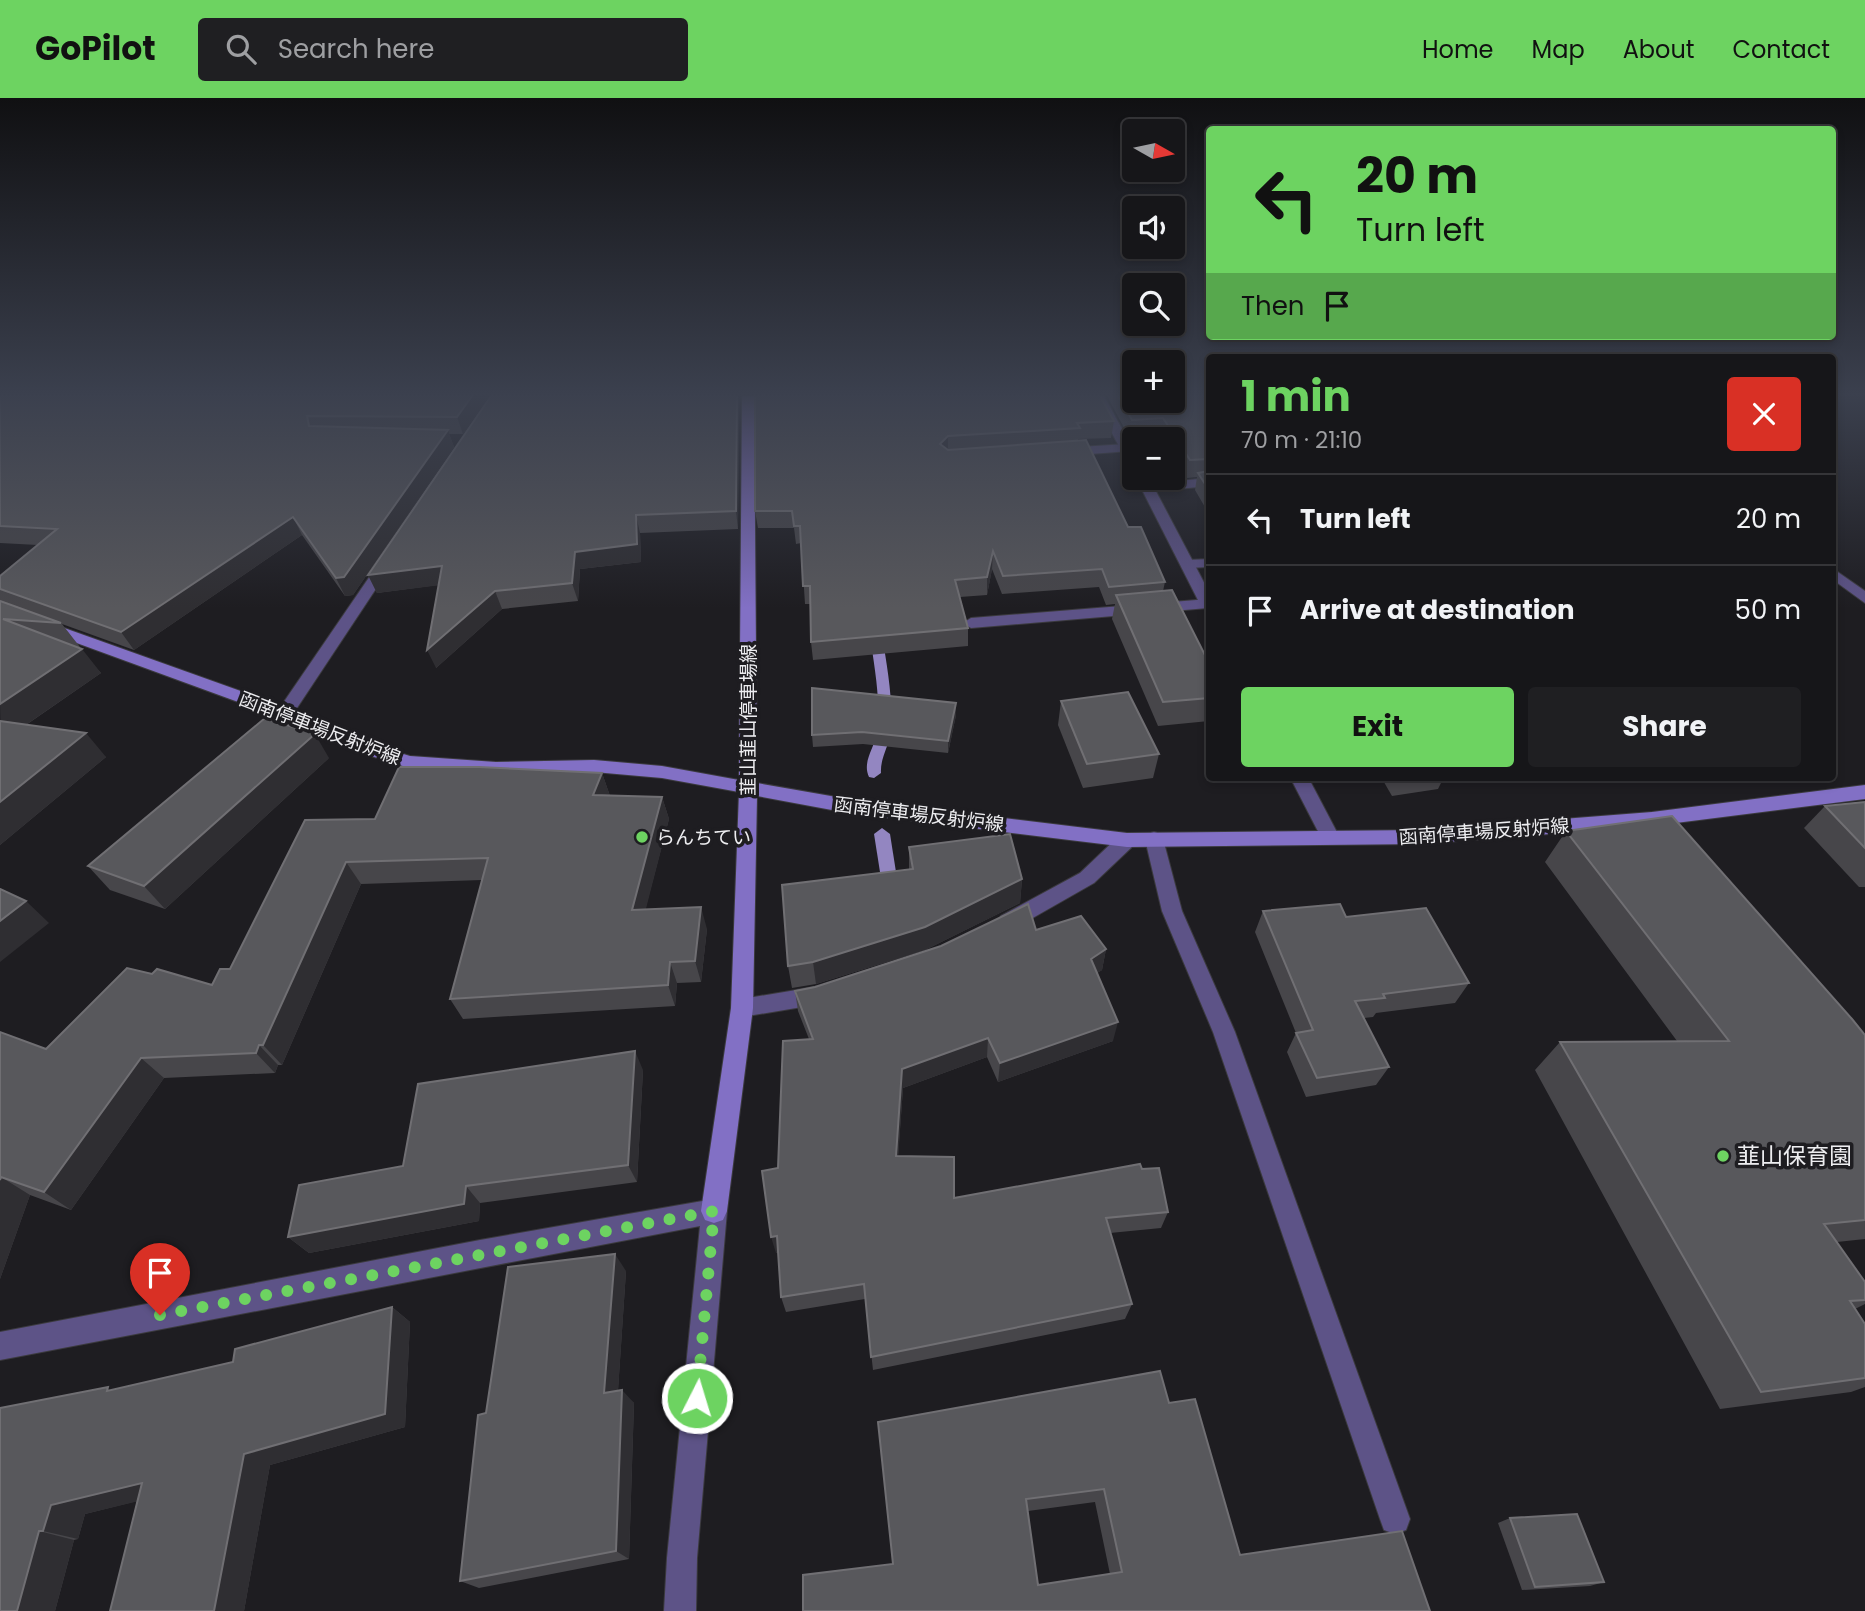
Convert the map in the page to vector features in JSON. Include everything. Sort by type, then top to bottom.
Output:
[{"type":"main road","name":"韮山韮山停車場線","points":[[714,1211],[742,1008],[748,787],[748,467]]},
{"type":"main road","name":"函南停車場反射炉線","points":[[0,610],[285,713],[358,746],[409,762],[496,768],[594,766],[662,772],[848,806],[1127,840],[1421,837],[1652,819],[1865,792]]},
{"type":"street","points":[[1185,482],[1206,482]]},
{"type":"street","points":[[1148,490],[1206,600]]},
{"type":"street","points":[[285,713],[391,554]]},
{"type":"street","points":[[1187,564],[1206,563]]},
{"type":"street","points":[[1836,575],[1865,598]]},
{"type":"street","points":[[971,623],[1206,604]]},
{"type":"street","points":[[1301,781],[1331,838]]},
{"type":"street","points":[[1652,819],[1670,839]]},
{"type":"street","points":[[1154,839],[1172,911],[1224,1032],[1395,1519]]},
{"type":"street","points":[[993,929],[1087,878],[1127,840]]},
{"type":"street","points":[[742,1008],[817,996],[843,987]]},
{"type":"street","points":[[0,1346],[480,1253],[714,1211],[682,1558],[680,1611]]},
{"type":"building","points":[[0,467],[422,467],[344,577],[336,578],[293,517],[121,632],[0,589],[0,576],[57,529],[0,526]]},
{"type":"building","points":[[442,467],[736,467],[736,511],[636,515],[637,544],[575,552],[572,583],[495,591],[427,650],[442,566],[368,575]]},
{"type":"building","points":[[755,467],[1099,467],[1128,527],[1141,527],[1165,582],[1109,587],[1102,569],[1003,576],[993,551],[987,577],[955,580],[968,628],[811,642],[810,586],[803,586],[800,526],[794,526],[792,511],[755,511]]},
{"type":"building","points":[[1206,472],[1206,485],[1198,473]]},
{"type":"building","points":[[1172,590],[1206,657],[1206,698],[1163,702],[1116,595]]},
{"type":"building","points":[[0,601],[61,623],[3,619],[82,649],[0,704]]},
{"type":"building","points":[[812,688],[956,703],[948,741],[862,732],[812,735]]},
{"type":"building","points":[[1128,692],[1159,754],[1087,764],[1061,701]]},
{"type":"building","points":[[265,718],[315,734],[144,886],[88,866]]},
{"type":"building","points":[[0,721],[86,733],[0,802]]},
{"type":"building","points":[[399,767],[479,767],[602,773],[593,795],[662,797],[632,910],[701,907],[695,961],[670,962],[668,985],[450,999],[488,858],[346,862],[263,1045],[259,1045],[256,1053],[141,1058],[44,1192],[1,1177],[0,1180],[0,1032],[46,1049],[127,968],[152,974],[157,969],[212,985],[220,969],[230,969],[305,820],[375,819]]},
{"type":"building","points":[[1865,802],[1865,848],[1825,806]]},
{"type":"building","points":[[1672,816],[1865,1035],[1865,1220],[1824,1224],[1865,1282],[1865,1300],[1850,1301],[1865,1324],[1865,1378],[1761,1392],[1560,1042],[1729,1041],[1566,831]]},
{"type":"building","points":[[1010,834],[1022,879],[925,927],[813,962],[788,966],[782,885],[913,869],[909,847]]},
{"type":"building","points":[[0,889],[26,901],[0,921]]},
{"type":"building","points":[[1028,904],[1036,930],[1081,916],[1106,949],[1091,959],[1118,1022],[1000,1063],[988,1038],[902,1069],[896,1156],[954,1157],[954,1198],[1140,1164],[1142,1169],[1159,1168],[1168,1212],[1106,1218],[1132,1304],[871,1357],[864,1284],[781,1297],[777,1236],[771,1237],[762,1171],[778,1168],[783,1041],[813,1039],[795,991],[941,946]]},
{"type":"building","points":[[1340,904],[1346,917],[1426,908],[1469,983],[1383,994],[1385,998],[1355,1001],[1389,1067],[1317,1078],[1296,1033],[1313,1030],[1263,911]]},
{"type":"building","points":[[635,1051],[628,1165],[466,1186],[464,1204],[288,1237],[299,1185],[403,1166],[418,1084]]},
{"type":"building","points":[[615,1254],[604,1393],[622,1390],[616,1551],[460,1581],[478,1415],[486,1413],[508,1267]]},
{"type":"building","points":[[392,1307],[385,1414],[244,1454],[214,1611],[110,1611],[142,1483],[51,1505],[43,1531],[39,1531],[17,1611],[0,1611],[0,1408],[108,1387],[107,1391],[233,1362],[235,1349]]},
{"type":"building","points":[[1160,1371],[1169,1403],[1195,1399],[1240,1555],[1402,1531],[1430,1611],[803,1611],[803,1575],[893,1564],[878,1422]],"holes":[[[1104,1489],[1122,1572],[1038,1585],[1026,1499]]]},
{"type":"building","points":[[1577,1514],[1604,1582],[1535,1587],[1510,1518]]},
{"type":"waterway","points":[[874,773],[874,762],[883,737],[884,719],[876,635]]},
{"type":"waterway","points":[[882,834],[891,891]]},
{"type":"place","name":"らんちてい","points":[[642,837]]},
{"type":"place","name":"韮山保育園","points":[[1723,1156]]},
{"type":"route","points":[[160,1315],[714,1211],[697,1398]]}]
